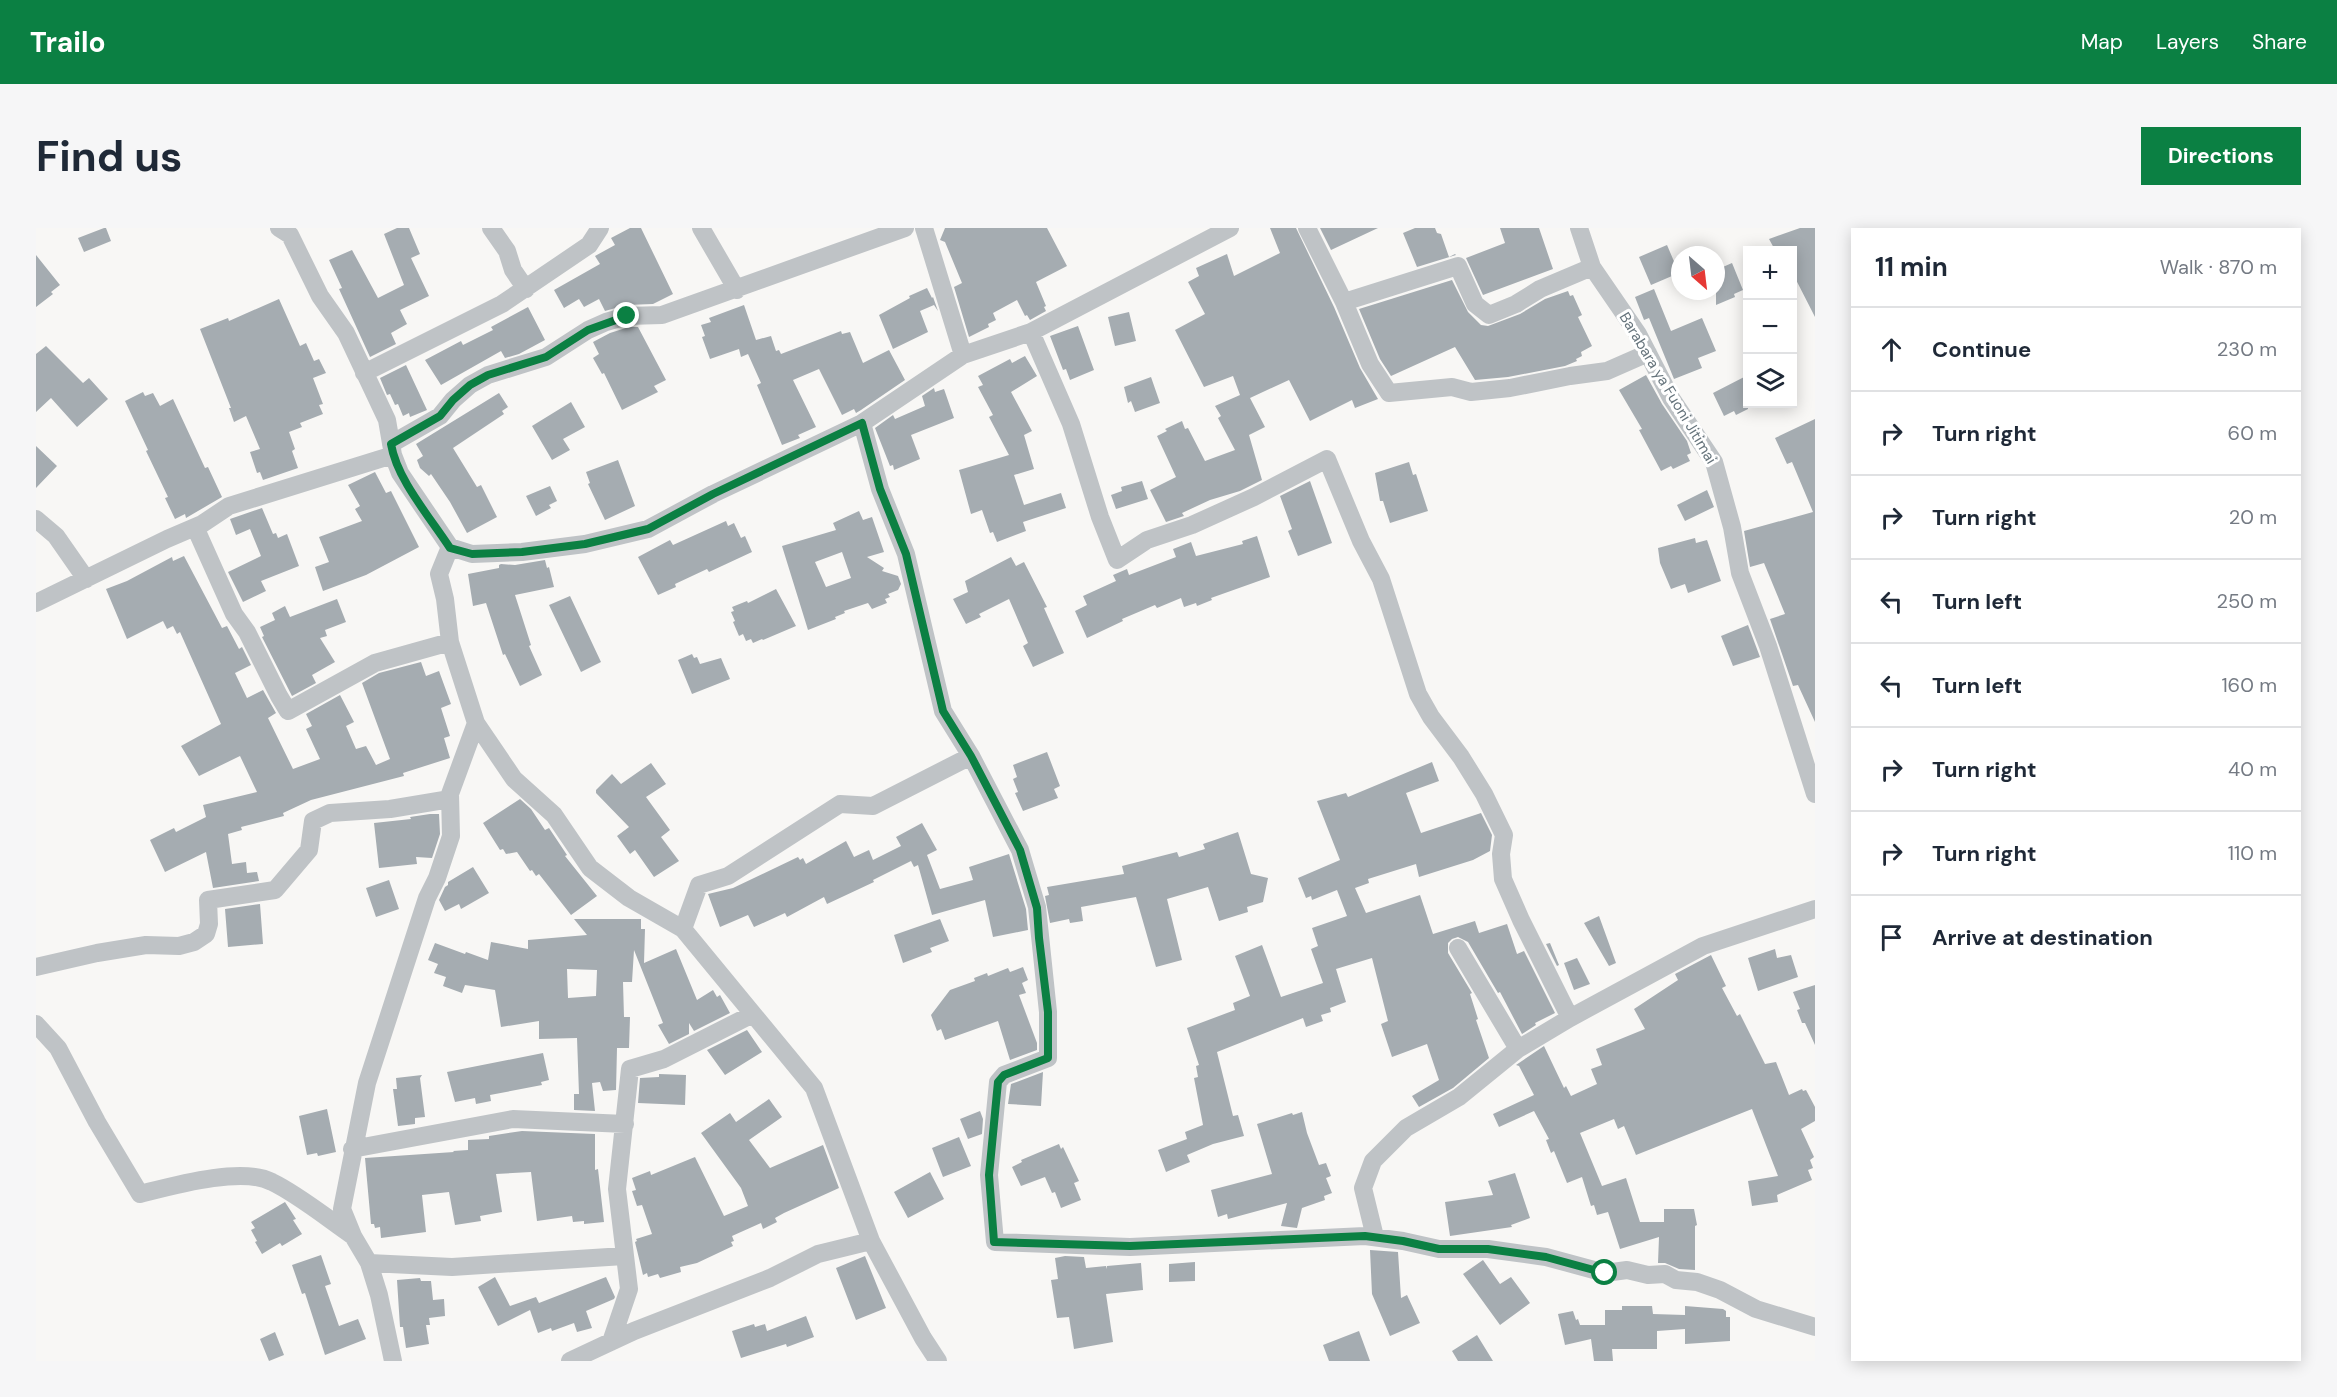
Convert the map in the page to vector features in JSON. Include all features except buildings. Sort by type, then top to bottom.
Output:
[{"type":"street","points":[[279,228],[290,236],[320,296],[346,333],[387,420],[392,449],[400,473],[450,548],[472,554],[522,552],[585,544],[648,529],[713,494],[862,423],[963,354],[1031,332],[1218,230]]},
{"type":"street","points":[[491,228],[507,251],[513,270],[526,289]]},
{"type":"street","points":[[364,373],[447,332],[526,289],[589,245],[600,228]]},
{"type":"street","points":[[700,228],[737,290]]},
{"type":"street","points":[[36,603],[195,527],[229,506],[392,449],[440,416],[470,385],[488,375],[546,357],[588,330],[627,316],[662,315],[905,228]]},
{"type":"street","points":[[924,228],[963,354]]},
{"type":"street","points":[[1307,228],[1344,302],[1370,364],[1389,393],[1452,387],[1471,392],[1510,388],[1607,371],[1648,353]]},
{"type":"street","name":"Barabara ya Fuoni Jitimai","points":[[1579,228],[1592,267],[1638,334],[1671,398],[1714,462],[1732,527],[1740,573],[1768,646],[1815,795]]},
{"type":"street","points":[[1344,302],[1458,266],[1475,304],[1489,315],[1516,304],[1540,289],[1592,267]]},
{"type":"street","points":[[1031,332],[1071,424],[1100,517],[1117,560],[1147,540],[1192,525],[1254,497],[1327,459],[1361,541],[1381,579],[1418,694],[1431,717],[1461,757],[1484,794],[1504,835],[1503,879],[1570,1018]]},
{"type":"street","points":[[862,423],[880,489],[906,554],[943,711],[971,756],[1020,850],[1037,908],[1048,1012],[1048,1058],[1004,1075],[998,1082],[989,1175],[994,1242],[1130,1246],[1375,1237],[1439,1249],[1488,1249],[1546,1257],[1605,1273],[1628,1270],[1648,1275],[1665,1274],[1676,1280],[1697,1282],[1720,1290],[1756,1310],[1815,1327]]},
{"type":"street","points":[[36,519],[56,536],[86,579]]},
{"type":"street","points":[[195,527],[234,614],[247,632],[288,711],[375,663],[450,642]]},
{"type":"street","points":[[450,548],[439,574],[445,599],[450,642],[476,723],[514,779],[554,815],[590,868],[629,898],[682,929],[814,1088],[871,1241],[923,1338],[938,1361]]},
{"type":"street","points":[[393,1361],[379,1295],[369,1263],[353,1236],[342,1209],[366,1083],[427,898],[437,878],[451,836],[450,794],[476,723]]},
{"type":"street","points":[[682,929],[699,885],[728,876],[840,804],[873,806],[971,756]]},
{"type":"street","points":[[36,968],[97,952],[146,945],[179,946],[194,942],[206,934],[209,924],[208,900],[275,890],[309,850],[313,821],[330,813],[390,809],[450,799]]},
{"type":"street","points":[[1375,1237],[1363,1188],[1373,1161],[1406,1128],[1459,1097],[1518,1049],[1703,946],[1815,909]]},
{"type":"street","points":[[1458,948],[1518,1049]]},
{"type":"street","points":[[611,1342],[629,1289],[616,1189],[630,1069],[664,1059],[753,1014]]},
{"type":"street","points":[[36,1024],[58,1048],[97,1122],[140,1194],[185,1182],[248,1175],[271,1181],[353,1236]]},
{"type":"street","points":[[352,1149],[513,1119],[625,1124]]},
{"type":"street","points":[[570,1361],[611,1342],[770,1278],[818,1254],[871,1241]]},
{"type":"street","points":[[369,1263],[452,1267],[624,1256]]},
{"type":"route","points":[[627,316],[588,330],[546,357],[488,375],[470,385],[440,416],[391,444],[400,473],[450,548],[472,554],[522,552],[585,544],[648,529],[713,494],[862,423],[880,489],[906,554],[943,711],[971,756],[1020,850],[1037,908],[1048,1012],[1048,1058],[1004,1075],[998,1082],[989,1175],[994,1242],[1130,1246],[1365,1236],[1439,1249],[1488,1249],[1546,1257],[1605,1273]]}]
